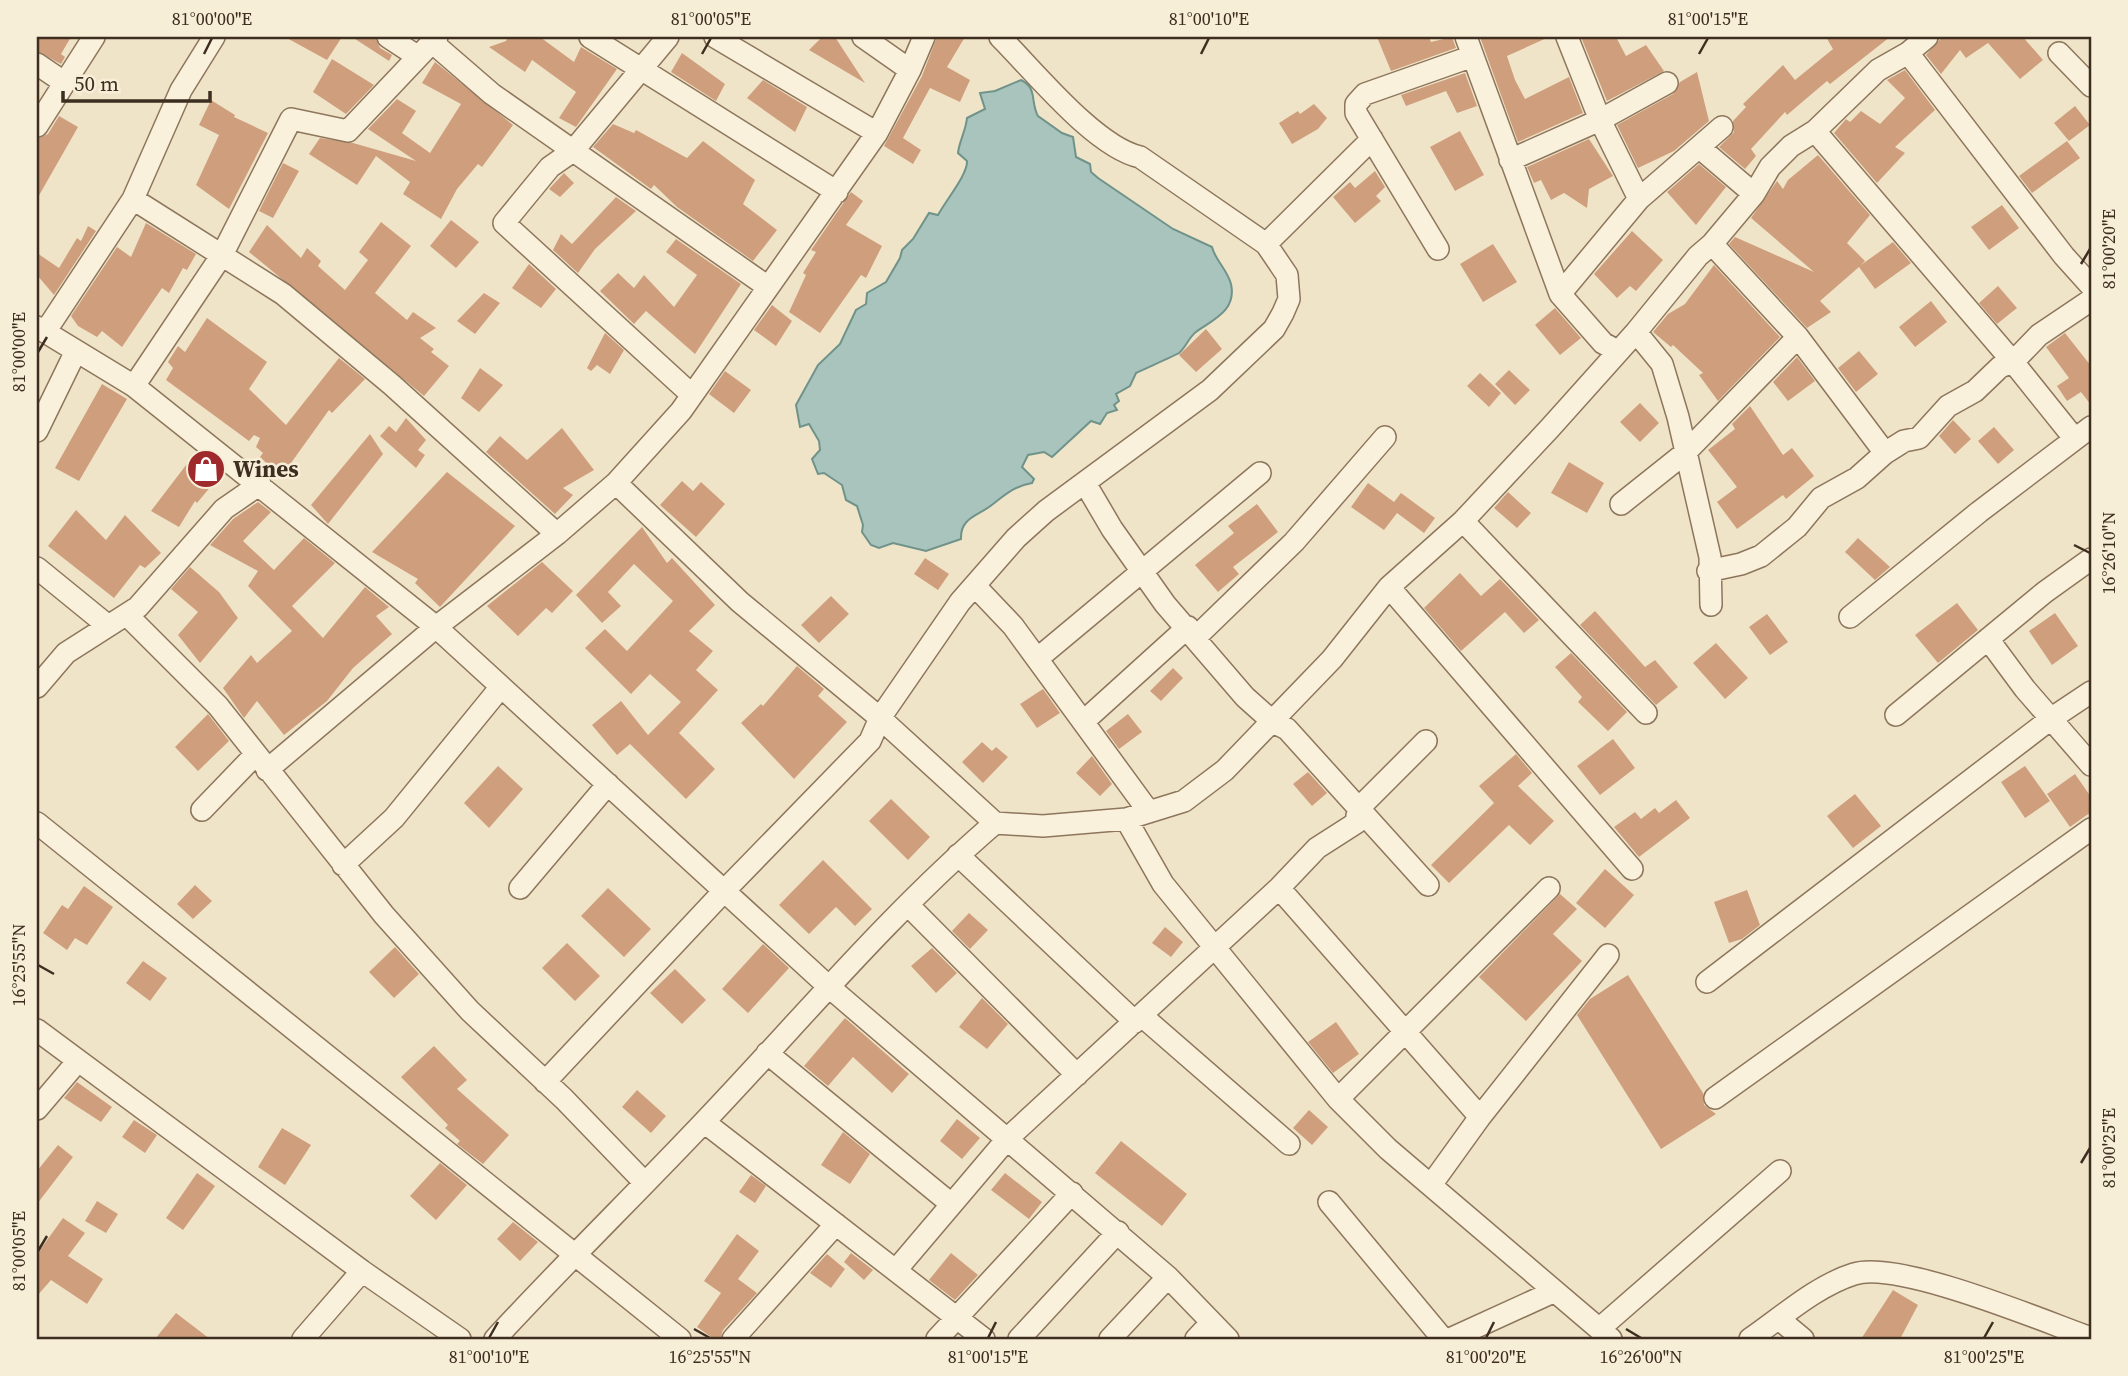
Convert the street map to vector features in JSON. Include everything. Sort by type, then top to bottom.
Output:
[{"type":"street","points":[[37,127],[94,37]]},
{"type":"street","points":[[214,37],[181,90],[133,199],[41,329],[134,386],[436,627],[828,986],[1118,1232],[1168,1277],[1228,1339]]},
{"type":"street","points":[[388,37],[429,45],[492,94],[768,287]]},
{"type":"street","points":[[590,37],[837,192]]},
{"type":"street","points":[[668,37],[573,151],[550,167],[504,223],[692,395]]},
{"type":"street","points":[[715,37],[877,132]]},
{"type":"street","points":[[863,37],[910,70]]},
{"type":"street","points":[[202,810],[557,534],[615,483],[692,395],[837,192],[877,132],[924,37]]},
{"type":"street","points":[[545,1082],[724,890],[870,741],[880,718],[960,602],[1016,538],[1210,390],[1274,329],[1289,299],[1287,275],[1266,244],[1140,157],[1125,153],[1092,130],[1000,37]]},
{"type":"street","points":[[1567,37],[1600,120],[1639,200]]},
{"type":"street","points":[[615,483],[740,602],[880,718],[995,823],[1043,826],[1126,819],[1149,812],[1184,800],[1225,771],[1332,659],[1389,587],[1463,521],[1636,332],[1698,256],[1712,244],[1754,194],[1770,167],[1791,146],[1815,131],[1878,70],[1908,53],[1927,37]]},
{"type":"street","points":[[134,386],[222,255],[292,119],[348,131],[429,45]]},
{"type":"street","points":[[1438,249],[1356,113],[1356,104],[1365,94],[1470,46],[1560,294],[1603,343],[1617,351]]},
{"type":"street","points":[[1908,53],[2064,256],[2091,286]]},
{"type":"street","points":[[2059,53],[2091,86]]},
{"type":"street","points":[[37,64],[65,83]]},
{"type":"street","points":[[1510,160],[1600,120],[1667,83]]},
{"type":"street","points":[[1560,294],[1639,200],[1722,127]]},
{"type":"street","points":[[1815,131],[2013,362],[2082,432],[1850,617]]},
{"type":"street","points":[[1266,244],[1372,139]]},
{"type":"street","points":[[1700,148],[1754,194]]},
{"type":"street","points":[[133,199],[282,294],[383,377],[557,534]]},
{"type":"street","points":[[1712,244],[1798,337],[1885,453]]},
{"type":"street","points":[[1708,571],[1741,564],[1760,556],[1797,527],[1821,498],[1857,478],[1885,453],[1904,441],[1919,438],[1948,406],[1975,391],[2000,367],[2013,362],[2039,335],[2091,300]]},
{"type":"street","points":[[1636,332],[1662,364],[1701,510],[1710,557],[1708,571],[1711,605]]},
{"type":"street","points":[[1621,504],[1685,453],[1798,337]]},
{"type":"street","points":[[37,431],[76,351]]},
{"type":"street","points":[[1083,722],[1192,632],[1294,542],[1385,437]]},
{"type":"street","points":[[1037,659],[1260,473]]},
{"type":"street","points":[[1085,483],[1165,604],[1192,632],[1245,697],[1273,722],[1287,729],[1428,885]]},
{"type":"street","points":[[37,687],[66,653],[107,625],[128,615],[168,577],[224,509],[260,484]]},
{"type":"street","points":[[1463,521],[1646,713]]},
{"type":"street","points":[[1896,715],[2091,559]]},
{"type":"street","points":[[37,568],[107,625]]},
{"type":"street","points":[[975,586],[1013,626],[1149,812]]},
{"type":"street","points":[[1389,587],[1632,869]]},
{"type":"street","points":[[128,615],[209,697],[344,865],[470,1011],[644,1182]]},
{"type":"street","points":[[1988,639],[2025,689],[2091,765]]},
{"type":"street","points":[[344,865],[394,818],[500,688]]},
{"type":"street","points":[[1707,982],[2052,718],[2091,692]]},
{"type":"street","points":[[895,1270],[1008,1138],[1279,888],[1317,848],[1356,822],[1358,808],[1426,741]]},
{"type":"street","points":[[520,888],[608,784]]},
{"type":"street","points":[[1126,819],[1163,884],[1338,1099],[1388,1149],[1605,1334],[1780,1171]]},
{"type":"street","points":[[37,823],[680,1339]]},
{"type":"street","points":[[495,1339],[574,1253],[704,1122],[828,986],[958,855],[995,823]]},
{"type":"street","points":[[1715,1098],[2091,829]]},
{"type":"street","points":[[958,855],[1138,1019],[1289,1144]]},
{"type":"street","points":[[1279,888],[1480,1117]]},
{"type":"street","points":[[1338,1099],[1549,888]]},
{"type":"street","points":[[908,905],[1077,1075]]},
{"type":"street","points":[[1431,1185],[1480,1117],[1608,955]]},
{"type":"street","points":[[37,1030],[362,1271],[460,1339]]},
{"type":"street","points":[[766,1053],[950,1203]]},
{"type":"street","points":[[37,1109],[77,1062]]},
{"type":"street","points":[[704,1122],[984,1339]]},
{"type":"street","points":[[937,1339],[1072,1193]]},
{"type":"street","points":[[1329,1202],[1443,1339]]},
{"type":"street","points":[[733,1339],[836,1224]]},
{"type":"street","points":[[1019,1339],[1118,1232]]},
{"type":"street","points":[[303,1339],[362,1271]]},
{"type":"street","points":[[1750,1339],[1834,1281],[1858,1273],[1886,1273],[1978,1297],[2091,1338]]},
{"type":"street","points":[[1110,1339],[1168,1277]]},
{"type":"street","points":[[1450,1339],[1553,1292]]},
{"type":"street","points":[[1779,1319],[1802,1339]]},
{"type":"street","points":[[1196,1339],[1211,1323]]},
{"type":"water","points":[[1021,80],[1032,91],[1038,116],[1062,133],[1073,137],[1076,157],[1090,164],[1091,172],[1173,229],[1212,247],[1231,284],[1230,301],[1222,314],[1194,334],[1179,353],[1136,373],[1130,386],[1116,394],[1119,401],[1114,405],[1117,410],[1107,413],[1100,424],[1091,421],[1052,457],[1044,452],[1028,455],[1022,467],[1034,479],[1032,483],[1011,490],[967,521],[961,539],[926,551],[893,543],[879,548],[871,545],[862,532],[863,525],[857,506],[846,500],[842,485],[824,473],[818,474],[812,459],[820,450],[819,441],[809,424],[800,427],[796,405],[818,365],[840,344],[856,310],[866,304],[867,293],[886,282],[902,250],[913,239],[929,213],[938,215],[960,180],[967,161],[958,153],[967,118],[985,109],[980,93],[995,91]]},
{"type":"building","points":[[37,37],[71,37],[61,54],[65,57],[61,64],[37,51]]},
{"type":"building","points":[[285,37],[342,37],[327,60]]},
{"type":"building","points":[[352,37],[375,37],[380,48],[392,55],[389,61]]},
{"type":"building","points":[[508,37],[540,37],[574,62],[581,47],[617,69],[576,127],[559,118],[576,92],[532,60],[525,72],[489,47],[506,41]]},
{"type":"building","points":[[822,37],[835,37],[865,83],[809,50]]},
{"type":"building","points":[[937,37],[965,37],[947,67],[970,80],[960,102],[930,88],[903,138],[921,150],[913,164],[884,146],[922,76]]},
{"type":"building","points":[[1377,37],[1429,37],[1431,42],[1452,37],[1456,48],[1391,71]]},
{"type":"building","points":[[1480,37],[1549,37],[1507,56],[1515,80],[1525,99],[1569,77],[1583,113],[1518,142]]},
{"type":"building","points":[[1581,37],[1616,37],[1626,56],[1646,45],[1664,71],[1607,101]]},
{"type":"building","points":[[1826,37],[1890,37],[1830,84],[1827,81],[1787,115],[1785,112],[1751,149],[1756,156],[1745,169],[1719,147],[1734,132],[1733,121],[1746,107],[1743,104],[1783,65],[1795,80],[1833,49]]},
{"type":"building","points":[[1942,37],[2023,37],[2043,60],[2020,79],[1988,43],[1966,58],[1960,50],[1941,74],[1926,55]]},
{"type":"building","points":[[682,53],[725,84],[716,101],[671,72]]},
{"type":"building","points":[[332,59],[374,85],[346,114],[313,92]]},
{"type":"building","points":[[435,62],[513,125],[482,167],[478,164],[457,189],[441,219],[403,194],[410,182],[376,156],[357,185],[309,154],[320,138],[353,143],[416,161],[368,129],[397,99],[416,111],[402,133],[430,153],[461,104],[422,83]]},
{"type":"building","points":[[1905,70],[1935,110],[1895,147],[1905,153],[1877,183],[1834,133],[1846,119],[1850,122],[1861,111],[1880,124],[1905,98],[1887,80]]},
{"type":"building","points":[[1697,72],[1709,121],[1674,151],[1638,168],[1617,125],[1673,94],[1680,82]]},
{"type":"building","points":[[1465,73],[1477,106],[1457,113],[1446,91],[1406,106],[1401,95]]},
{"type":"building","points":[[763,80],[807,107],[795,132],[747,98]]},
{"type":"building","points":[[211,100],[235,115],[234,117],[268,133],[229,209],[196,185],[219,135],[199,125]]},
{"type":"building","points":[[1314,104],[1327,118],[1318,129],[1292,144],[1279,123],[1298,111],[1300,114]]},
{"type":"building","points":[[2075,106],[2090,125],[2069,141],[2054,123]]},
{"type":"building","points":[[59,116],[78,127],[37,199],[37,139],[48,134]]},
{"type":"building","points":[[613,124],[634,133],[636,130],[687,158],[703,141],[755,180],[743,204],[777,230],[753,261],[677,207],[654,185],[651,189],[593,147]]},
{"type":"building","points":[[1460,131],[1484,175],[1455,191],[1430,147]]},
{"type":"building","points":[[1589,139],[1613,176],[1589,189],[1587,208],[1564,193],[1551,200],[1541,180],[1534,183],[1527,167]]},
{"type":"building","points":[[2067,141],[2080,158],[2032,193],[2019,176]]},
{"type":"building","points":[[1818,155],[1870,215],[1847,243],[1865,261],[1861,265],[1893,242],[1911,263],[1875,289],[1859,267],[1820,301],[1831,312],[1807,328],[1729,244],[1735,237],[1814,272],[1751,218],[1777,181],[1783,189],[1788,180]]},
{"type":"building","points":[[283,163],[299,171],[273,218],[259,211]]},
{"type":"building","points":[[1699,164],[1726,187],[1696,225],[1667,192]]},
{"type":"building","points":[[1375,171],[1385,187],[1376,196],[1381,201],[1355,223],[1333,197],[1350,182],[1355,188]]},
{"type":"building","points":[[564,173],[574,183],[560,197],[549,189]]},
{"type":"building","points":[[851,192],[863,201],[846,225],[882,246],[866,278],[861,275],[820,333],[789,312],[806,275],[803,273],[816,252],[811,250]]},
{"type":"building","points":[[616,197],[636,211],[595,249],[578,273],[553,250],[561,234],[572,244]]},
{"type":"building","points":[[2002,205],[2019,228],[1989,250],[1971,227]]},
{"type":"building","points":[[451,220],[479,242],[456,268],[430,246]]},
{"type":"building","points":[[381,222],[411,246],[375,293],[407,320],[413,312],[436,328],[420,338],[434,349],[431,352],[449,366],[424,396],[249,252],[267,225],[301,258],[307,248],[321,261],[318,266],[345,290],[368,260],[359,252]]},
{"type":"building","points":[[146,223],[196,254],[187,270],[183,268],[169,293],[162,288],[122,347],[102,331],[97,337],[78,326],[71,316],[117,247],[131,257]]},
{"type":"building","points":[[88,226],[96,231],[54,295],[37,275],[37,253],[59,268],[77,238],[81,241]]},
{"type":"building","points":[[1632,231],[1663,260],[1636,291],[1630,286],[1617,298],[1594,274]]},
{"type":"building","points":[[676,239],[741,284],[695,354],[646,311],[634,324],[600,291],[618,273],[634,288],[644,275],[674,307],[697,275],[666,252]]},
{"type":"building","points":[[1493,244],[1517,282],[1483,302],[1460,264]]},
{"type":"building","points":[[529,264],[556,289],[541,308],[512,288]]},
{"type":"building","points":[[1714,265],[1780,337],[1718,401],[1699,375],[1703,373],[1673,345],[1671,347],[1653,332],[1668,314],[1685,304]]},
{"type":"building","points":[[1998,286],[2017,308],[1997,324],[1979,303]]},
{"type":"building","points":[[484,293],[500,303],[475,334],[457,321]]},
{"type":"building","points":[[1931,301],[1947,322],[1915,347],[1899,327]]},
{"type":"building","points":[[772,305],[792,321],[776,346],[754,330]]},
{"type":"building","points":[[1555,308],[1581,338],[1560,355],[1535,325]]},
{"type":"building","points":[[207,318],[267,362],[249,389],[286,425],[339,358],[365,379],[332,413],[329,410],[281,477],[260,457],[263,453],[256,447],[260,438],[254,435],[249,441],[166,380],[173,368],[168,362],[178,346],[185,352]]},
{"type":"building","points":[[1206,329],[1222,349],[1196,372],[1179,355]]},
{"type":"building","points":[[605,333],[624,350],[610,374],[597,365],[591,371],[587,368]]},
{"type":"building","points":[[2065,333],[2091,366],[2091,405],[2081,392],[2067,401],[2057,386],[2069,378],[2046,347]]},
{"type":"building","points":[[1859,351],[1878,374],[1856,392],[1838,368]]},
{"type":"building","points":[[1797,357],[1815,381],[1788,401],[1773,382]]},
{"type":"building","points":[[480,368],[503,385],[479,412],[461,398]]},
{"type":"building","points":[[1509,370],[1530,390],[1515,405],[1495,384]]},
{"type":"building","points":[[725,371],[751,390],[734,413],[709,394]]},
{"type":"building","points":[[1480,373],[1501,393],[1489,407],[1467,386]]},
{"type":"building","points":[[102,384],[127,399],[79,481],[55,468]]},
{"type":"building","points":[[1640,403],[1659,423],[1640,442],[1620,422]]},
{"type":"building","points":[[1750,406],[1783,455],[1792,448],[1814,476],[1786,499],[1783,495],[1737,529],[1717,502],[1737,487],[1708,450],[1735,429],[1732,424]]},
{"type":"building","points":[[406,418],[426,440],[418,450],[425,455],[416,468],[380,436],[389,426],[396,432]]},
{"type":"building","points":[[1953,420],[1971,439],[1955,454],[1939,436]]},
{"type":"building","points":[[1994,427],[2014,450],[1998,464],[1978,441]]},
{"type":"building","points":[[562,428],[594,470],[563,488],[573,495],[555,514],[486,452],[500,436],[527,460]]},
{"type":"building","points":[[370,434],[383,454],[328,524],[311,505]]},
{"type":"building","points":[[196,452],[222,473],[197,503],[195,501],[179,527],[151,511]]},
{"type":"building","points":[[1569,462],[1604,483],[1587,513],[1551,493]]},
{"type":"building","points":[[447,472],[515,526],[440,607],[415,583],[418,579],[372,552]]},
{"type":"building","points":[[682,481],[693,491],[701,482],[725,504],[696,537],[660,505]]},
{"type":"building","points":[[1368,483],[1394,502],[1401,493],[1435,518],[1424,533],[1397,513],[1384,530],[1351,507]]},
{"type":"building","points":[[1508,492],[1531,513],[1517,528],[1494,508]]},
{"type":"building","points":[[258,502],[271,512],[243,541],[274,570],[304,538],[335,563],[292,606],[323,638],[365,587],[389,607],[376,616],[392,634],[353,668],[327,701],[284,735],[257,701],[244,718],[223,688],[251,655],[257,663],[292,631],[248,586],[258,571],[210,545],[233,519]]},
{"type":"building","points":[[1257,504],[1278,532],[1233,567],[1239,574],[1218,592],[1195,565],[1234,533],[1228,526]]},
{"type":"building","points":[[76,510],[106,540],[125,515],[161,553],[145,568],[140,565],[114,598],[48,546]]},
{"type":"building","points":[[642,527],[667,563],[672,558],[715,605],[689,631],[713,651],[696,670],[718,690],[679,733],[715,769],[686,799],[630,744],[617,755],[592,725],[621,701],[648,735],[681,702],[650,674],[631,694],[585,648],[605,629],[627,651],[673,601],[634,564],[608,592],[621,606],[602,623],[576,595]]},
{"type":"building","points":[[1858,538],[1890,567],[1875,580],[1845,552]]},
{"type":"building","points":[[925,558],[949,574],[938,590],[914,574]]},
{"type":"building","points":[[542,562],[573,591],[552,613],[546,608],[518,636],[487,606]]},
{"type":"building","points":[[190,567],[219,592],[238,618],[200,663],[178,635],[198,612],[171,589]]},
{"type":"building","points":[[1460,573],[1481,596],[1500,579],[1539,620],[1524,633],[1505,612],[1461,651],[1424,608]]},
{"type":"building","points":[[831,596],[849,614],[819,643],[801,625]]},
{"type":"building","points":[[1957,603],[1978,630],[1938,663],[1915,635]]},
{"type":"building","points":[[1595,611],[1645,667],[1655,660],[1678,687],[1656,705],[1580,625]]},
{"type":"building","points":[[2055,613],[2078,646],[2052,665],[2029,631]]},
{"type":"building","points":[[1767,614],[1788,642],[1770,655],[1749,627]]},
{"type":"building","points":[[1716,643],[1748,678],[1725,699],[1693,663]]},
{"type":"building","points":[[1571,653],[1627,712],[1608,731],[1578,702],[1582,697],[1555,667]]},
{"type":"building","points":[[797,666],[824,689],[818,696],[847,722],[794,779],[741,723],[761,704],[763,706]]},
{"type":"building","points":[[1173,668],[1183,678],[1161,701],[1150,691]]},
{"type":"building","points":[[1043,689],[1060,713],[1037,728],[1020,704]]},
{"type":"building","points":[[208,714],[229,741],[198,771],[175,747]]},
{"type":"building","points":[[1128,714],[1142,732],[1119,749],[1106,731]]},
{"type":"building","points":[[1613,739],[1635,768],[1600,795],[1577,766]]},
{"type":"building","points":[[982,742],[992,751],[996,747],[1008,757],[983,783],[962,762]]},
{"type":"building","points":[[1516,754],[1532,773],[1518,786],[1554,821],[1530,845],[1509,825],[1449,883],[1431,865],[1494,803],[1479,786]]},
{"type":"building","points":[[1092,756],[1112,784],[1100,796],[1076,773]]},
{"type":"building","points":[[498,766],[523,789],[489,828],[464,803]]},
{"type":"building","points":[[2025,766],[2050,801],[2025,818],[2001,782]]},
{"type":"building","points":[[1308,772],[1327,793],[1312,806],[1293,784]]},
{"type":"building","points":[[2075,774],[2091,797],[2091,812],[2070,827],[2047,794]]},
{"type":"building","points":[[1855,794],[1881,826],[1853,848],[1827,816]]},
{"type":"building","points":[[891,799],[930,837],[908,860],[869,821]]},
{"type":"building","points":[[1676,800],[1690,818],[1639,857],[1614,827],[1635,812],[1641,819],[1655,808],[1659,813]]},
{"type":"building","points":[[823,860],[872,909],[855,926],[836,907],[809,934],[779,905]]},
{"type":"building","points":[[1605,869],[1634,895],[1605,928],[1576,903]]},
{"type":"building","points":[[195,885],[212,901],[193,919],[177,904]]},
{"type":"building","points":[[84,886],[113,907],[87,945],[75,938],[67,950],[43,933],[62,905],[68,909]]},
{"type":"building","points":[[608,888],[651,929],[624,957],[581,916]]},
{"type":"building","points":[[1747,890],[1760,925],[1742,939],[1729,943],[1714,902]]},
{"type":"building","points":[[1560,894],[1577,909],[1553,934],[1582,961],[1526,1021],[1479,977]]},
{"type":"building","points":[[969,913],[988,930],[970,949],[952,931]]},
{"type":"building","points":[[1165,927],[1183,942],[1171,957],[1152,943]]},
{"type":"building","points":[[567,943],[600,976],[575,1001],[542,968]]},
{"type":"building","points":[[763,944],[789,968],[748,1013],[722,989]]},
{"type":"building","points":[[395,947],[419,974],[394,998],[369,972]]},
{"type":"building","points":[[932,948],[957,973],[936,993],[911,966]]},
{"type":"building","points":[[143,961],[167,978],[150,1001],[126,983]]},
{"type":"building","points":[[675,969],[706,1000],[682,1024],[650,993]]},
{"type":"building","points":[[1628,975],[1703,1093],[1704,1105],[1716,1114],[1661,1149],[1577,1015],[1590,999]]},
{"type":"building","points":[[982,998],[1008,1024],[987,1049],[959,1027]]},
{"type":"building","points":[[845,1018],[909,1074],[892,1093],[853,1057],[828,1086],[804,1066]]},
{"type":"building","points":[[1336,1022],[1359,1054],[1333,1073],[1308,1042]]},
{"type":"building","points":[[434,1046],[467,1080],[457,1089],[509,1135],[483,1164],[457,1144],[460,1141],[445,1128],[448,1125],[401,1077]]},
{"type":"building","points":[[77,1082],[112,1107],[101,1122],[64,1098]]},
{"type":"building","points":[[637,1090],[666,1116],[651,1133],[622,1107]]},
{"type":"building","points":[[1309,1110],[1328,1127],[1312,1145],[1293,1128]]},
{"type":"building","points":[[957,1119],[980,1138],[962,1159],[940,1141]]},
{"type":"building","points":[[134,1120],[157,1135],[145,1153],[122,1137]]},
{"type":"building","points":[[282,1128],[311,1145],[285,1185],[258,1167]]},
{"type":"building","points":[[843,1132],[870,1154],[850,1184],[821,1165]]},
{"type":"building","points":[[1121,1141],[1187,1194],[1162,1226],[1095,1173]]},
{"type":"building","points":[[58,1145],[73,1157],[37,1204],[37,1171]]},
{"type":"building","points":[[440,1163],[467,1185],[436,1220],[410,1196]]},
{"type":"building","points":[[197,1173],[215,1186],[183,1230],[166,1218]]},
{"type":"building","points":[[1005,1173],[1042,1202],[1029,1219],[991,1190]]},
{"type":"building","points":[[751,1175],[766,1186],[755,1203],[739,1192]]},
{"type":"building","points":[[97,1201],[118,1214],[106,1233],[85,1221]]},
{"type":"building","points":[[63,1218],[85,1233],[68,1256],[103,1279],[87,1304],[51,1280],[37,1296],[37,1254]]},
{"type":"building","points":[[513,1222],[538,1242],[520,1261],[497,1239]]},
{"type":"building","points":[[737,1234],[759,1251],[738,1279],[757,1293],[723,1330],[720,1339],[714,1339],[697,1327],[721,1293],[704,1281]]},
{"type":"building","points":[[851,1253],[873,1270],[864,1280],[844,1262]]},
{"type":"building","points":[[951,1253],[978,1275],[955,1300],[929,1280]]},
{"type":"building","points":[[827,1254],[845,1269],[831,1288],[810,1273]]},
{"type":"building","points":[[1893,1290],[1918,1305],[1900,1339],[1861,1339]]},
{"type":"building","points":[[176,1313],[210,1339],[155,1339]]},
{"type":"place","name":"Wines","points":[[206,469]]}]
